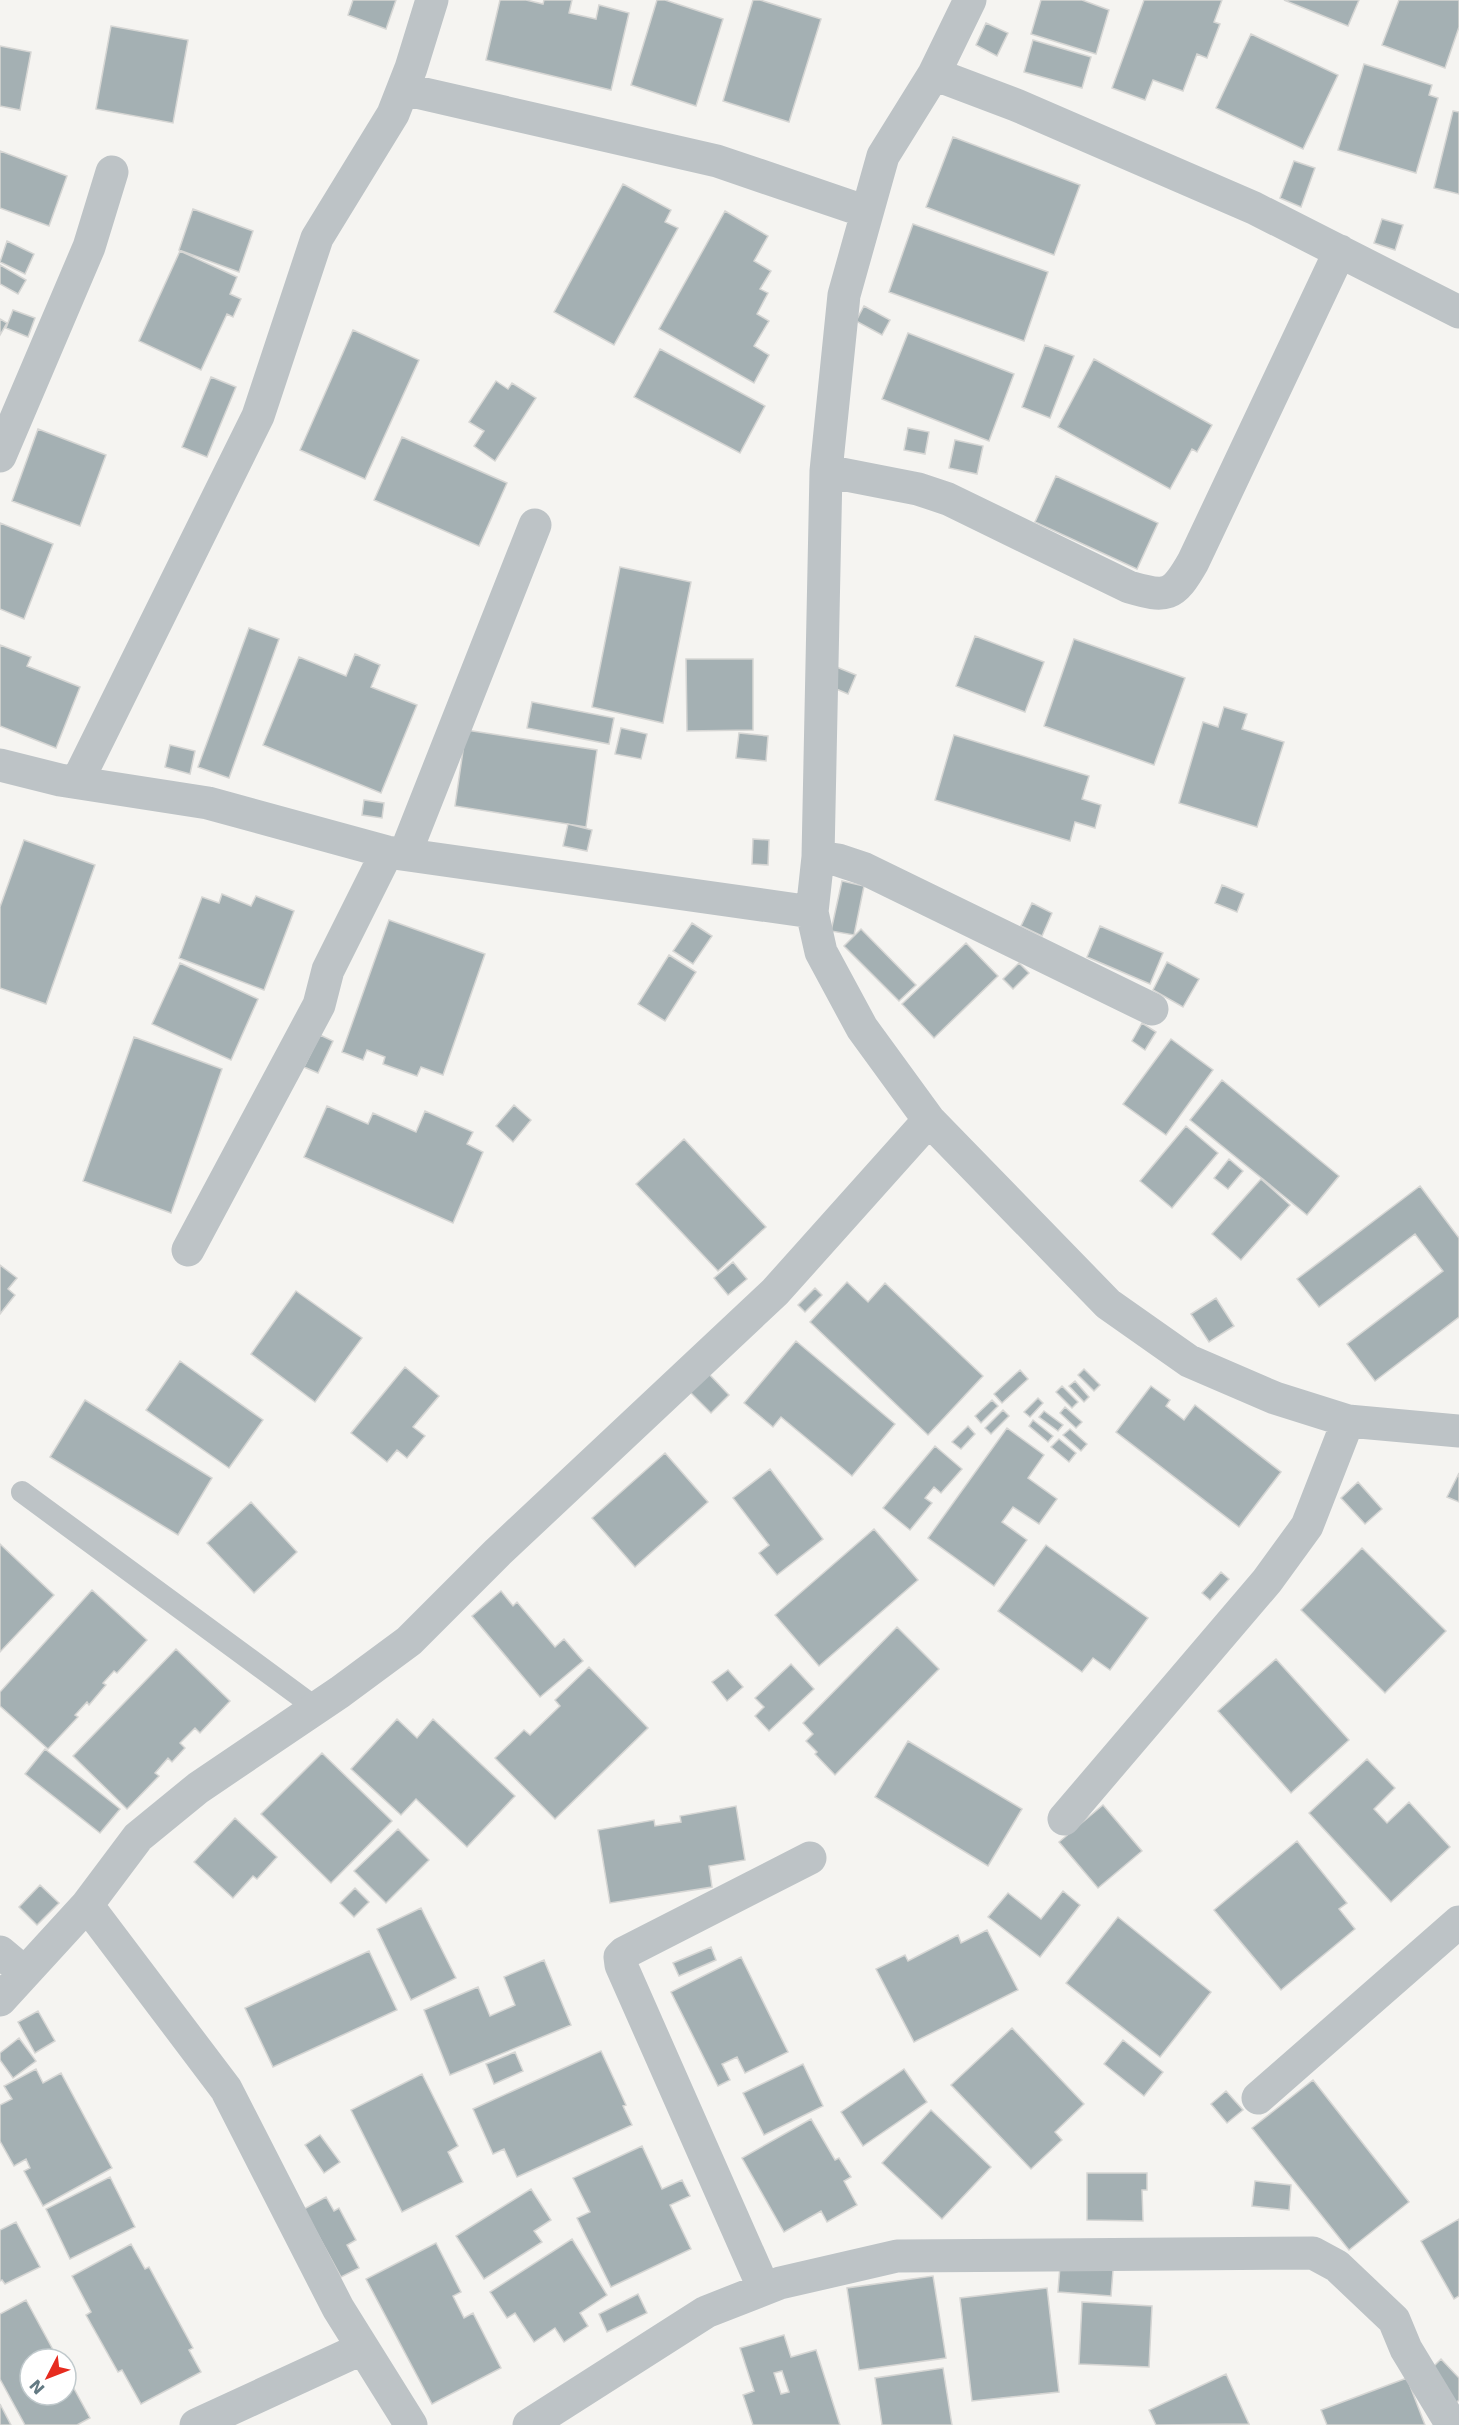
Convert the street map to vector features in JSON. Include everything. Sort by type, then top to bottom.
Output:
[{"type":"street","points":[[77,782],[258,416],[317,238],[393,114],[432,0]]},
{"type":"street","points":[[970,0],[934,74],[883,156],[844,295],[826,471],[818,857],[812,912],[821,952],[862,1029],[929,1120],[1108,1304],[1189,1361],[1275,1398],[1348,1421],[1459,1431]]},
{"type":"street","points":[[934,74],[1016,105],[1254,208],[1459,312]]},
{"type":"street","points":[[403,89],[717,161],[867,212]]},
{"type":"street","points":[[0,456],[89,247],[112,172]]},
{"type":"street","points":[[826,471],[918,489],[948,499],[1129,587],[1155,595],[1171,591],[1182,581],[1193,562],[1340,252]]},
{"type":"street","points":[[188,1250],[319,1005],[328,970],[396,853],[535,525]]},
{"type":"street","points":[[0,765],[77,782],[208,803],[396,853],[812,912]]},
{"type":"street","points":[[818,857],[838,860],[865,869],[1152,1009]]},
{"type":"street","points":[[0,2000],[87,1905],[138,1837],[198,1788],[316,1708],[409,1641],[498,1552],[775,1292],[929,1120]]},
{"type":"street","points":[[1064,1819],[1267,1581],[1307,1526],[1348,1421]]},
{"type":"street","points":[[764,2289],[621,1965],[620,1957],[810,1858]]},
{"type":"street","points":[[87,1905],[226,2089],[338,2308],[411,2425]]},
{"type":"street","points":[[1258,2098],[1459,1922]]},
{"type":"street","points":[[0,1952],[25,1973]]},
{"type":"street","points":[[529,2425],[706,2312],[780,2283],[897,2256],[1313,2253],[1337,2266],[1394,2320],[1406,2349],[1452,2425]]},
{"type":"street","points":[[196,2425],[363,2348]]},
{"type":"lane","points":[[22,1492],[316,1708]]},
{"type":"building","points":[[353,0],[396,0],[386,29],[348,15]]},
{"type":"building","points":[[500,0],[526,0],[543,4],[544,0],[572,0],[569,13],[596,19],[599,5],[629,13],[611,90],[486,60]]},
{"type":"building","points":[[657,0],[665,0],[723,19],[696,106],[631,85]]},
{"type":"building","points":[[753,0],[760,0],[821,19],[789,122],[723,101]]},
{"type":"building","points":[[1041,0],[1082,0],[1109,10],[1096,54],[1031,34]]},
{"type":"building","points":[[1144,0],[1222,0],[1214,22],[1220,24],[1207,58],[1197,54],[1183,91],[1153,80],[1145,100],[1112,88]]},
{"type":"building","points":[[1284,0],[1359,0],[1348,26]]},
{"type":"building","points":[[1399,0],[1459,0],[1459,27],[1445,68],[1382,45]]},
{"type":"building","points":[[986,23],[1008,33],[997,56],[976,45]]},
{"type":"building","points":[[111,26],[188,40],[173,123],[96,109]]},
{"type":"building","points":[[1251,34],[1338,75],[1303,149],[1216,108]]},
{"type":"building","points":[[1033,40],[1091,57],[1082,88],[1024,72]]},
{"type":"building","points":[[0,46],[31,52],[20,110],[0,106]]},
{"type":"building","points":[[1364,64],[1432,85],[1429,95],[1438,98],[1416,173],[1338,150]]},
{"type":"building","points":[[1453,111],[1459,112],[1459,194],[1434,188]]},
{"type":"building","points":[[953,137],[1080,185],[1054,255],[926,207]]},
{"type":"building","points":[[0,151],[67,176],[49,226],[0,208]]},
{"type":"building","points":[[1294,161],[1315,168],[1301,207],[1280,198]]},
{"type":"building","points":[[623,184],[671,210],[665,222],[678,228],[614,345],[554,312]]},
{"type":"building","points":[[193,209],[253,231],[239,272],[179,250]]},
{"type":"building","points":[[725,211],[768,236],[754,261],[771,271],[760,289],[768,293],[757,314],[769,321],[754,346],[769,355],[754,383],[659,329]]},
{"type":"building","points":[[1382,219],[1403,225],[1395,250],[1374,243]]},
{"type":"building","points":[[913,224],[1048,272],[1024,341],[889,292]]},
{"type":"building","points":[[7,241],[34,254],[25,274],[0,262]]},
{"type":"building","points":[[180,251],[237,277],[230,294],[241,299],[233,317],[227,314],[201,370],[139,341]]},
{"type":"building","points":[[0,265],[26,280],[18,294],[0,284]]},
{"type":"building","points":[[864,306],[890,320],[882,335],[856,321]]},
{"type":"building","points":[[13,310],[35,318],[28,337],[6,328]]},
{"type":"building","points":[[0,319],[7,323],[0,335]]},
{"type":"building","points":[[353,330],[419,360],[365,479],[300,450]]},
{"type":"building","points":[[908,333],[1014,374],[989,441],[882,399]]},
{"type":"building","points":[[1045,345],[1074,356],[1050,418],[1022,407]]},
{"type":"building","points":[[660,349],[765,406],[740,453],[634,397]]},
{"type":"building","points":[[1094,359],[1212,425],[1197,452],[1192,449],[1170,489],[1058,427]]},
{"type":"building","points":[[211,377],[236,387],[207,457],[182,447]]},
{"type":"building","points":[[496,381],[508,389],[512,383],[536,398],[495,461],[474,446],[484,431],[469,422]]},
{"type":"building","points":[[908,428],[929,432],[925,454],[904,450]]},
{"type":"building","points":[[38,429],[106,455],[80,526],[12,501]]},
{"type":"building","points":[[402,437],[507,483],[479,546],[374,500]]},
{"type":"building","points":[[955,440],[983,446],[977,474],[949,468]]},
{"type":"building","points":[[1056,476],[1158,523],[1137,569],[1035,522]]},
{"type":"building","points":[[0,523],[53,544],[24,619],[0,609]]},
{"type":"building","points":[[620,567],[691,582],[663,723],[592,707]]},
{"type":"building","points":[[249,628],[279,639],[229,778],[198,767]]},
{"type":"building","points":[[975,636],[1044,662],[1025,712],[956,686]]},
{"type":"building","points":[[1074,639],[1185,678],[1154,765],[1044,726]]},
{"type":"building","points":[[0,645],[31,657],[27,666],[80,687],[56,748],[0,726]]},
{"type":"building","points":[[355,654],[380,665],[371,687],[417,705],[381,793],[263,745],[299,657],[346,676]]},
{"type":"building","points":[[686,659],[753,659],[753,730],[687,731]]},
{"type":"building","points":[[834,666],[856,675],[848,694],[827,685]]},
{"type":"building","points":[[532,702],[614,718],[609,744],[527,728]]},
{"type":"building","points":[[1224,707],[1247,714],[1242,729],[1284,742],[1257,827],[1179,803],[1203,722],[1218,727]]},
{"type":"building","points":[[621,728],[647,734],[641,759],[615,754]]},
{"type":"building","points":[[466,730],[597,750],[586,827],[455,806]]},
{"type":"building","points":[[739,733],[768,736],[766,761],[736,758]]},
{"type":"building","points":[[954,735],[1089,776],[1082,799],[1101,805],[1095,828],[1075,822],[1070,841],[935,800]]},
{"type":"building","points":[[170,745],[195,751],[190,774],[165,767]]},
{"type":"building","points":[[364,800],[384,803],[382,818],[362,815]]},
{"type":"building","points":[[568,824],[592,830],[587,851],[563,846]]},
{"type":"building","points":[[753,839],[769,840],[768,865],[752,864]]},
{"type":"building","points":[[24,840],[95,865],[46,1004],[0,988],[0,907]]},
{"type":"building","points":[[842,881],[864,886],[854,935],[831,931]]},
{"type":"building","points":[[1222,885],[1244,894],[1237,912],[1215,903]]},
{"type":"building","points":[[222,894],[251,906],[256,896],[294,911],[264,990],[179,958],[202,897],[219,903]]},
{"type":"building","points":[[1032,903],[1052,913],[1042,936],[1021,926]]},
{"type":"building","points":[[389,920],[485,954],[443,1075],[421,1067],[417,1076],[383,1064],[385,1057],[367,1050],[363,1060],[342,1052]]},
{"type":"building","points":[[692,923],[712,936],[693,964],[673,951]]},
{"type":"building","points":[[1100,926],[1163,953],[1150,984],[1087,957]]},
{"type":"building","points":[[861,929],[916,985],[899,1001],[844,946]]},
{"type":"building","points":[[966,943],[998,976],[934,1038],[902,1004]]},
{"type":"building","points":[[669,955],[696,972],[665,1021],[638,1004]]},
{"type":"building","points":[[1167,962],[1199,979],[1183,1007],[1153,990]]},
{"type":"building","points":[[180,963],[258,999],[231,1060],[152,1024]]},
{"type":"building","points":[[1019,963],[1029,973],[1013,989],[1003,979]]},
{"type":"building","points":[[1142,1023],[1156,1032],[1145,1050],[1132,1041]]},
{"type":"building","points":[[320,1035],[333,1041],[318,1073],[304,1067]]},
{"type":"building","points":[[134,1037],[222,1069],[171,1213],[83,1181]]},
{"type":"building","points":[[1171,1039],[1213,1070],[1166,1135],[1123,1104]]},
{"type":"building","points":[[1222,1080],[1339,1176],[1307,1215],[1190,1120]]},
{"type":"building","points":[[514,1105],[531,1120],[513,1142],[496,1126]]},
{"type":"building","points":[[327,1106],[368,1124],[373,1113],[416,1132],[425,1111],[473,1132],[467,1144],[483,1152],[453,1223],[304,1157]]},
{"type":"building","points":[[1186,1126],[1218,1153],[1172,1208],[1140,1181]]},
{"type":"building","points":[[684,1139],[766,1227],[718,1271],[636,1184]]},
{"type":"building","points":[[1229,1159],[1243,1171],[1228,1189],[1214,1178]]},
{"type":"building","points":[[1261,1179],[1290,1205],[1241,1260],[1212,1234]]},
{"type":"building","points":[[1420,1186],[1459,1238],[1459,1317],[1375,1381],[1347,1344],[1443,1271],[1415,1234],[1319,1307],[1297,1279]]},
{"type":"building","points":[[733,1262],[747,1279],[728,1295],[714,1278]]},
{"type":"building","points":[[0,1265],[17,1278],[8,1289],[15,1295],[0,1314]]},
{"type":"building","points":[[847,1282],[868,1302],[885,1283],[983,1376],[928,1435],[810,1322]]},
{"type":"building","points":[[815,1288],[822,1295],[805,1312],[798,1305]]},
{"type":"building","points":[[296,1291],[362,1338],[315,1402],[251,1354]]},
{"type":"building","points":[[1216,1298],[1234,1326],[1209,1342],[1191,1314]]},
{"type":"building","points":[[796,1341],[895,1424],[852,1476],[781,1417],[773,1427],[744,1403]]},
{"type":"building","points":[[180,1361],[263,1420],[229,1468],[146,1410]]},
{"type":"building","points":[[405,1367],[439,1396],[413,1427],[425,1436],[407,1458],[397,1450],[387,1462],[351,1433]]},
{"type":"building","points":[[1084,1369],[1100,1385],[1094,1391],[1078,1375]]},
{"type":"building","points":[[1020,1370],[1028,1379],[1002,1403],[994,1394]]},
{"type":"building","points":[[707,1372],[729,1395],[711,1413],[689,1391]]},
{"type":"building","points":[[1075,1381],[1089,1397],[1084,1402],[1069,1386]]},
{"type":"building","points":[[1062,1386],[1078,1402],[1072,1408],[1056,1392]]},
{"type":"building","points":[[1151,1386],[1170,1400],[1166,1406],[1184,1420],[1195,1405],[1281,1472],[1239,1527],[1116,1432]]},
{"type":"building","points":[[1038,1398],[1043,1403],[1030,1417],[1024,1412]]},
{"type":"building","points":[[85,1400],[212,1478],[178,1535],[50,1457]]},
{"type":"building","points":[[992,1400],[998,1406],[981,1423],[975,1416]]},
{"type":"building","points":[[1065,1407],[1082,1422],[1076,1428],[1060,1413]]},
{"type":"building","points":[[1003,1410],[1009,1416],[991,1434],[985,1428]]},
{"type":"building","points":[[1044,1411],[1063,1425],[1058,1431],[1039,1417]]},
{"type":"building","points":[[1033,1420],[1053,1436],[1048,1442],[1029,1426]]},
{"type":"building","points":[[968,1426],[975,1434],[961,1449],[952,1442]]},
{"type":"building","points":[[1007,1428],[1044,1455],[1028,1478],[1057,1499],[1039,1524],[1013,1507],[1002,1522],[1027,1540],[994,1586],[928,1538]]},
{"type":"building","points":[[1070,1429],[1087,1444],[1081,1451],[1063,1435]]},
{"type":"building","points":[[1059,1439],[1076,1453],[1069,1462],[1051,1447]]},
{"type":"building","points":[[935,1446],[962,1469],[941,1493],[934,1487],[925,1498],[932,1503],[910,1530],[883,1508]]},
{"type":"building","points":[[665,1453],[708,1502],[635,1567],[592,1518]]},
{"type":"building","points":[[770,1469],[823,1539],[777,1575],[759,1553],[769,1545],[733,1498]]},
{"type":"building","points":[[1459,1473],[1459,1502],[1447,1497]]},
{"type":"building","points":[[1358,1482],[1382,1509],[1365,1524],[1341,1498]]},
{"type":"building","points":[[251,1502],[297,1552],[254,1593],[207,1543]]},
{"type":"building","points":[[874,1529],[918,1580],[819,1666],[775,1615]]},
{"type":"building","points":[[0,1544],[54,1595],[0,1652]]},
{"type":"building","points":[[1046,1545],[1148,1618],[1110,1670],[1093,1658],[1082,1672],[998,1611]]},
{"type":"building","points":[[1362,1548],[1446,1631],[1385,1693],[1301,1610]]},
{"type":"building","points":[[1221,1572],[1229,1579],[1210,1600],[1202,1593]]},
{"type":"building","points":[[92,1590],[147,1640],[117,1673],[114,1671],[103,1683],[106,1685],[89,1705],[87,1702],[75,1715],[78,1717],[48,1749],[0,1706],[0,1692]]},
{"type":"building","points":[[501,1591],[513,1606],[517,1602],[555,1647],[564,1639],[583,1661],[540,1697],[472,1616]]},
{"type":"building","points":[[897,1627],[939,1669],[835,1775],[806,1741],[813,1734],[803,1723]]},
{"type":"building","points":[[176,1649],[230,1701],[200,1733],[195,1728],[180,1743],[185,1748],[172,1762],[168,1758],[155,1773],[159,1776],[127,1809],[73,1756]]},
{"type":"building","points":[[1276,1659],[1349,1740],[1291,1793],[1218,1711]]},
{"type":"building","points":[[791,1664],[814,1689],[769,1731],[755,1716],[764,1707],[755,1698]]},
{"type":"building","points":[[589,1667],[648,1728],[555,1819],[495,1758],[524,1730],[530,1735],[560,1706],[555,1700]]},
{"type":"building","points":[[728,1670],[743,1687],[727,1701],[712,1682]]},
{"type":"building","points":[[397,1719],[417,1738],[433,1719],[515,1796],[467,1847],[416,1799],[401,1815],[351,1769]]},
{"type":"building","points":[[908,1741],[1022,1809],[988,1866],[875,1797]]},
{"type":"building","points":[[45,1749],[120,1809],[100,1833],[25,1774]]},
{"type":"building","points":[[322,1753],[392,1821],[331,1883],[261,1814]]},
{"type":"building","points":[[1367,1759],[1395,1788],[1374,1809],[1387,1823],[1409,1802],[1450,1847],[1391,1902],[1309,1813]]},
{"type":"building","points":[[1103,1805],[1142,1851],[1098,1888],[1059,1842]]},
{"type":"building","points":[[736,1806],[745,1860],[709,1866],[712,1887],[610,1903],[598,1830],[654,1820],[655,1826],[681,1822],[680,1816]]},
{"type":"building","points":[[235,1818],[277,1857],[257,1879],[253,1876],[233,1898],[194,1862]]},
{"type":"building","points":[[398,1829],[429,1860],[386,1903],[354,1871]]},
{"type":"building","points":[[1297,1841],[1347,1903],[1339,1909],[1355,1929],[1281,1990],[1214,1910]]},
{"type":"building","points":[[40,1885],[59,1903],[37,1925],[19,1907]]},
{"type":"building","points":[[355,1888],[369,1902],[354,1917],[340,1903]]},
{"type":"building","points":[[1063,1891],[1080,1905],[1040,1957],[988,1917],[1008,1893],[1041,1919]]},
{"type":"building","points":[[421,1908],[456,1978],[411,2000],[377,1929]]},
{"type":"building","points":[[1118,1917],[1211,1992],[1160,2057],[1066,1983]]},
{"type":"building","points":[[987,1930],[1018,1990],[914,2042],[876,1969],[905,1955],[908,1961],[958,1935],[961,1943]]},
{"type":"building","points":[[711,1947],[716,1960],[679,1976],[673,1963]]},
{"type":"building","points":[[369,1951],[397,2010],[273,2067],[245,2008]]},
{"type":"building","points":[[741,1957],[788,2052],[745,2073],[737,2057],[722,2064],[730,2080],[718,2086],[671,1992]]},
{"type":"building","points":[[544,1960],[571,2025],[450,2075],[424,2010],[478,1987],[490,2016],[515,2005],[504,1977]]},
{"type":"building","points":[[38,2011],[55,2041],[35,2053],[18,2022]]},
{"type":"building","points":[[1012,2028],[1084,2104],[1055,2132],[1062,2140],[1031,2169],[951,2085]]},
{"type":"building","points":[[19,2038],[36,2061],[13,2078],[0,2060],[0,2053]]},
{"type":"building","points":[[1123,2040],[1163,2072],[1144,2096],[1104,2064]]},
{"type":"building","points":[[601,2051],[626,2105],[623,2106],[632,2125],[517,2177],[504,2149],[493,2154],[473,2109]]},
{"type":"building","points":[[515,2052],[523,2071],[494,2084],[486,2064]]},
{"type":"building","points":[[803,2064],[823,2106],[764,2135],[743,2093]]},
{"type":"building","points":[[36,2069],[43,2083],[61,2073],[112,2168],[43,2206],[24,2171],[30,2168],[26,2159],[14,2166],[0,2141],[0,2105],[12,2099],[4,2086]]},
{"type":"building","points":[[904,2069],[927,2102],[863,2146],[841,2112]]},
{"type":"building","points":[[422,2074],[458,2146],[448,2152],[463,2182],[402,2212],[351,2110]]},
{"type":"building","points":[[1313,2080],[1409,2202],[1349,2250],[1252,2128]]},
{"type":"building","points":[[1226,2091],[1243,2110],[1227,2123],[1211,2104]]},
{"type":"building","points":[[931,2110],[991,2167],[942,2219],[882,2163]]},
{"type":"building","points":[[811,2119],[835,2160],[839,2158],[851,2177],[844,2181],[857,2205],[827,2222],[821,2211],[784,2232],[742,2158]]},
{"type":"building","points":[[320,2135],[340,2162],[324,2173],[305,2145]]},
{"type":"building","points":[[642,2146],[662,2189],[682,2180],[690,2196],[670,2205],[691,2249],[611,2287],[577,2218],[590,2212],[573,2178]]},
{"type":"building","points":[[1087,2173],[1147,2173],[1147,2190],[1142,2190],[1143,2221],[1087,2220]]},
{"type":"building","points":[[110,2177],[135,2227],[70,2259],[46,2209]]},
{"type":"building","points":[[1255,2181],[1291,2185],[1289,2210],[1252,2206]]},
{"type":"building","points":[[531,2189],[551,2220],[534,2231],[542,2242],[484,2279],[456,2236]]},
{"type":"building","points":[[326,2197],[334,2211],[339,2208],[356,2240],[347,2245],[359,2268],[341,2277],[304,2209]]},
{"type":"building","points":[[1459,2219],[1459,2296],[1454,2299],[1421,2241]]},
{"type":"building","points":[[16,2222],[40,2267],[5,2284],[2,2280],[0,2281],[0,2230]]},
{"type":"building","points":[[572,2239],[607,2295],[580,2313],[588,2326],[564,2342],[555,2328],[534,2342],[515,2313],[507,2318],[490,2292]]},
{"type":"building","points":[[436,2243],[461,2292],[453,2296],[464,2318],[473,2313],[501,2368],[432,2404],[366,2279]]},
{"type":"building","points":[[131,2244],[145,2269],[149,2267],[193,2348],[189,2350],[201,2372],[141,2404],[122,2370],[118,2372],[86,2315],[91,2312],[72,2276]]},
{"type":"building","points":[[1060,2266],[1113,2270],[1111,2296],[1058,2292]]},
{"type":"building","points":[[933,2276],[946,2358],[859,2370],[847,2288]]},
{"type":"building","points":[[1047,2288],[1059,2392],[972,2401],[960,2298]]},
{"type":"building","points":[[638,2294],[647,2313],[607,2332],[599,2314]]},
{"type":"building","points":[[26,2300],[51,2347],[18,2347],[18,2407],[78,2407],[78,2396],[90,2418],[77,2425],[25,2425],[0,2379],[0,2314]]},
{"type":"building","points":[[1082,2302],[1152,2306],[1149,2367],[1079,2364]]},
{"type":"building","points":[[784,2335],[791,2357],[816,2350],[840,2425],[753,2425],[743,2395],[754,2391],[740,2348]],"holes":[[[782,2371],[789,2392],[781,2394],[774,2373]]]},
{"type":"building","points":[[1441,2359],[1459,2378],[1459,2400],[1456,2403],[1427,2373]]},
{"type":"building","points":[[943,2368],[952,2425],[882,2425],[875,2378]]},
{"type":"building","points":[[1226,2374],[1249,2424],[1156,2425],[1149,2410]]},
{"type":"building","points":[[1407,2378],[1425,2425],[1327,2425],[1321,2410]]},
{"type":"building","points":[[0,2404],[11,2425],[0,2425]]}]
